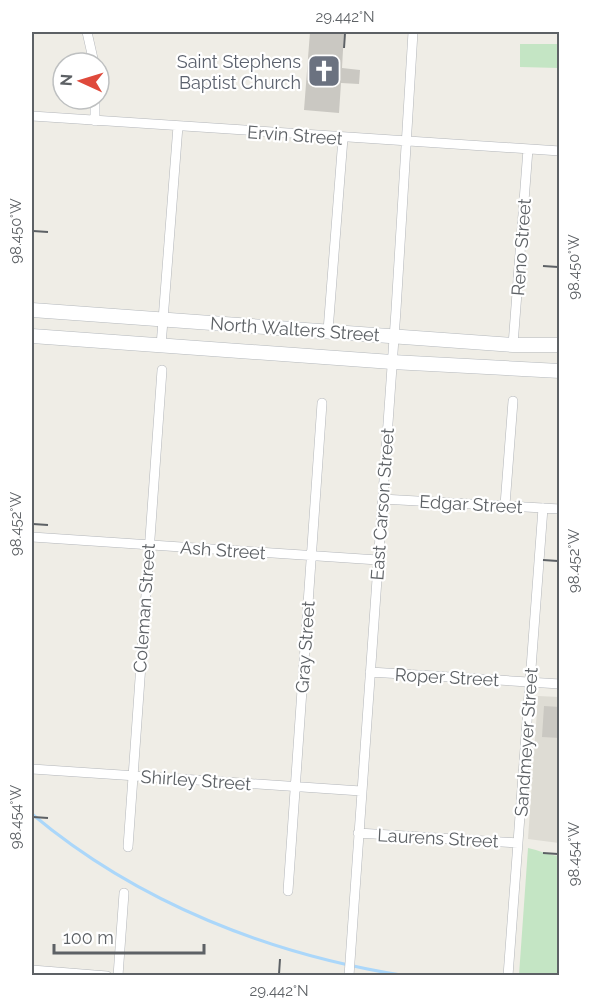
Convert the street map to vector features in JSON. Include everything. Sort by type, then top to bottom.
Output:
[{"type":"main road","name":"North Walters Street","points":[[32,310],[513,345],[560,345]]},
{"type":"main road","name":"North Walters Street","points":[[32,336],[392,362],[560,371]]},
{"type":"street","points":[[87,32],[91,51]]},
{"type":"street","name":"East Carson Street","points":[[349,974],[413,32]]},
{"type":"street","points":[[95,111],[95,121]]},
{"type":"street","name":"Ervin Street","points":[[32,117],[560,152]]},
{"type":"street","points":[[161,346],[178,126]]},
{"type":"street","points":[[328,331],[343,138]]},
{"type":"street","name":"Reno Street","points":[[513,345],[528,149]]},
{"type":"street","name":"Coleman Street","points":[[128,847],[162,370]]},
{"type":"street","points":[[505,505],[513,401]]},
{"type":"street","name":"Gray Street","points":[[288,891],[322,403]]},
{"type":"street","name":"Edgar Street","points":[[382,499],[560,509]]},
{"type":"street","name":"Sandmeyer Street","points":[[508,975],[543,508]]},
{"type":"street","name":"Ash Street","points":[[32,537],[378,560]]},
{"type":"street","name":"Roper Street","points":[[370,672],[560,684]]},
{"type":"street","name":"Shirley Street","points":[[32,769],[361,791]]},
{"type":"street","name":"Laurens Street","points":[[358,833],[518,843]]},
{"type":"street","points":[[118,975],[124,893]]},
{"type":"street","points":[[32,970],[107,975]]},
{"type":"shaded area","points":[[538,696],[559,697],[559,843],[528,839]]},
{"type":"green space","points":[[520,44],[559,44],[559,68],[520,67]]},
{"type":"green space","points":[[528,848],[559,856],[559,975],[519,975]]},
{"type":"building","name":"Saint Stephens Baptist Church","points":[[310,32],[344,32],[342,68],[360,70],[359,84],[341,83],[339,113],[304,110]]},
{"type":"building","points":[[544,706],[560,707],[560,738],[542,737]]},
{"type":"waterway","points":[[32,814],[73,846],[116,874],[161,899],[208,920],[257,939],[306,954],[356,967],[407,976]]},
{"type":"place","name":"Saint Stephens Baptist Church","points":[[324,71]]}]
